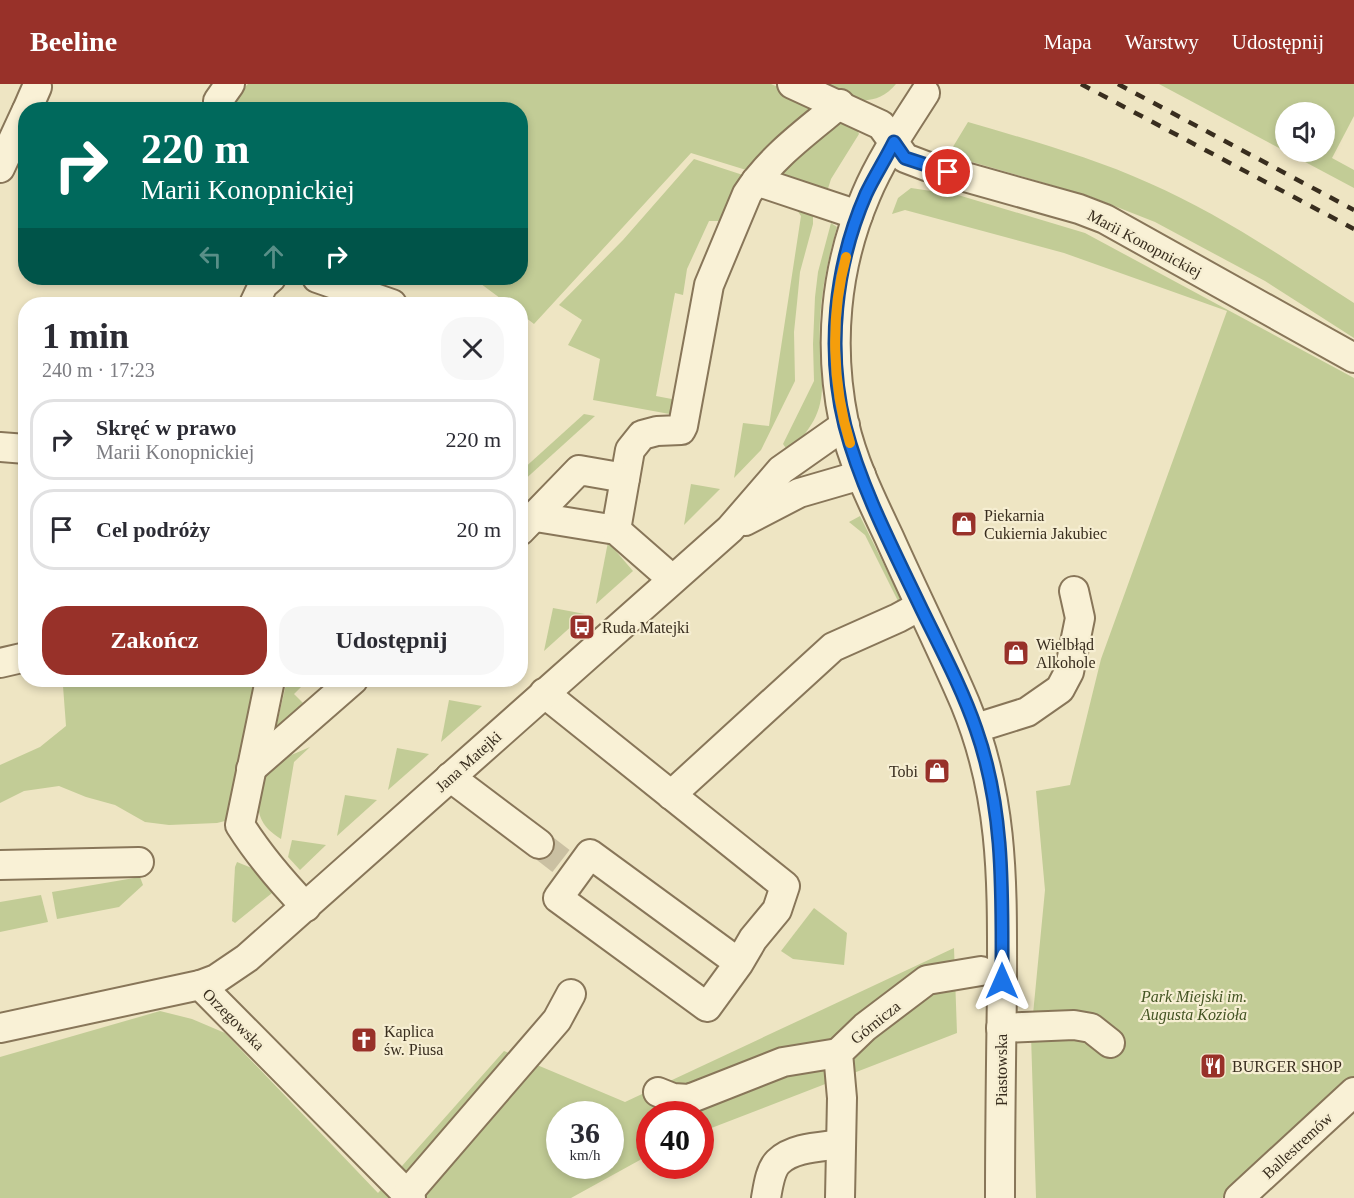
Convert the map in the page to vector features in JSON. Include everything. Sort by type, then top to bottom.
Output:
[{"type":"street","name":"Marii Konopnickiej","points":[[792,84],[881,124],[905,158],[1079,209],[1105,219],[1354,358]]},
{"type":"street","name":"Piastowska","points":[[925,93],[894,142],[858,215],[839,289],[836,318],[837,369],[845,425],[861,474],[976,728],[991,783],[1001,855],[1000,1198]]},
{"type":"street","points":[[616,530],[630,450],[642,435],[657,431],[681,430],[683,426],[709,285],[747,194],[785,148],[840,104]]},
{"type":"street","points":[[0,168],[18,129]]},
{"type":"street","points":[[756,181],[858,215]]},
{"type":"street","points":[[337,285],[372,297]]},
{"type":"street","name":"Jana Matejki","points":[[201,985],[228,972],[306,907],[730,529],[781,470],[845,425]]},
{"type":"street","points":[[0,447],[18,448]]},
{"type":"street","points":[[528,524],[579,470],[625,478]]},
{"type":"street","name":"Jana Matejki","points":[[730,529],[799,493],[861,474]]},
{"type":"street","points":[[528,524],[616,530],[672,579]]},
{"type":"street","points":[[976,728],[1027,712],[1060,689],[1069,672],[1080,618],[1074,591]]},
{"type":"street","points":[[671,795],[833,648],[920,606]]},
{"type":"street","points":[[0,663],[18,659]]},
{"type":"street","points":[[269,687],[240,825],[252,844],[306,907]]},
{"type":"street","points":[[252,769],[345,687]]},
{"type":"street","points":[[544,693],[785,886],[777,910],[753,939],[740,963],[707,1007],[558,898],[568,867],[590,854],[740,963]]},
{"type":"street","points":[[450,777],[538,844]]},
{"type":"street","points":[[0,865],[138,862]]},
{"type":"street","name":"Górnicza","points":[[840,1198],[842,1098],[838,1053],[865,1028],[927,980],[981,971]]},
{"type":"street","name":"Orzegowska","points":[[0,1028],[201,985],[409,1196]]},
{"type":"street","points":[[409,1196],[557,1020],[571,994]]},
{"type":"street","points":[[1001,1028],[1074,1025],[1090,1028],[1110,1043]]},
{"type":"street","points":[[658,1092],[673,1098],[689,1099],[783,1062],[838,1053]]},
{"type":"street","name":"Ballestremów","points":[[1239,1198],[1354,1092]]},
{"type":"street","points":[[766,1198],[770,1178],[777,1162],[795,1152],[842,1144]]},
{"type":"green space","points":[[248,84],[771,84],[822,105],[756,173],[691,153],[534,324],[528,319],[528,297],[499,297],[482,285],[528,285],[528,102],[228,102]]},
{"type":"green space","points":[[809,84],[896,84],[887,93],[866,100],[843,97]]},
{"type":"green space","points":[[1159,84],[1354,84],[1354,116],[1335,152],[1335,102],[1275,102],[1275,146]]},
{"type":"green space","points":[[834,115],[856,126],[859,134],[831,179],[826,195],[769,177]]},
{"type":"green space","points":[[968,122],[1105,165],[1202,209],[1254,239],[1354,303],[1354,338],[1265,281],[1155,222],[1089,196],[948,155]]},
{"type":"green space","points":[[694,159],[752,178],[727,219],[709,221],[687,269],[683,295],[675,293],[656,396],[677,400],[675,415],[593,400],[600,359],[568,345],[582,320],[559,305],[623,240]]},
{"type":"green space","points":[[1335,160],[1354,170],[1354,188],[1305,162],[1335,162]]},
{"type":"green space","name":"Park Miejski im. Augusta Kozioła","points":[[911,188],[958,195],[1085,233],[1354,378],[1354,1076],[1222,1198],[1036,1198],[1031,1035],[1045,890],[1036,791],[1070,785],[1101,659],[1227,311],[1064,253],[905,210],[892,214],[898,198]]},
{"type":"green space","points":[[793,204],[811,208],[813,215],[813,224],[800,272],[794,332],[795,381],[761,450],[734,478],[743,423],[769,426],[801,216]]},
{"type":"green space","points":[[831,223],[837,227],[821,307],[822,390],[820,405],[804,435],[788,451],[783,444],[814,381],[815,297],[818,272]]},
{"type":"green space","points":[[584,414],[595,416],[528,477],[528,465]]},
{"type":"green space","points":[[691,484],[720,489],[684,525]]},
{"type":"green space","points":[[860,516],[902,601],[900,605],[865,535],[849,522]]},
{"type":"green space","points":[[608,542],[633,571],[596,604]]},
{"type":"green space","points":[[553,608],[585,614],[544,651]]},
{"type":"green space","points":[[63,687],[257,688],[229,820],[217,823],[169,825],[145,822],[115,805],[59,786],[24,791],[0,803],[0,765],[40,747],[66,726]]},
{"type":"green space","points":[[285,687],[301,687],[294,694],[310,710],[272,745]]},
{"type":"green space","points":[[449,700],[482,706],[441,742]]},
{"type":"green space","points":[[310,747],[294,762],[281,839],[262,821],[258,807],[259,781],[289,756]]},
{"type":"green space","points":[[397,748],[429,754],[388,790]]},
{"type":"green space","points":[[345,795],[377,800],[337,836]]},
{"type":"green space","points":[[292,840],[326,845],[300,870],[288,857]]},
{"type":"green space","points":[[237,862],[266,874],[277,889],[235,923],[232,921]]},
{"type":"green space","points":[[140,877],[143,885],[119,907],[57,919],[52,892]]},
{"type":"green space","points":[[41,895],[48,922],[0,932],[0,902]]},
{"type":"green space","points":[[814,908],[847,933],[844,965],[793,959],[781,951]]},
{"type":"green space","points":[[954,948],[957,1033],[714,1127],[714,1101],[636,1101],[636,1162],[624,1169],[624,1102]]},
{"type":"green space","points":[[160,1011],[192,1019],[225,1033],[378,1193],[504,1051],[623,1101],[546,1101],[546,1179],[605,1179],[571,1198],[0,1198],[0,1057]]},
{"type":"tunnel","points":[[539,844],[561,861]]},
{"type":"railway","points":[[1081,84],[1354,229]]},
{"type":"railway","points":[[1118,84],[1354,210]]},
{"type":"slow traffic","points":[[846,257],[839,289],[836,346],[839,391],[850,443]]},
{"type":"place","name":"Piekarnia Cukiernia Jakubiec","points":[[964,524]]},
{"type":"place","name":"Ruda Matejki","points":[[582,627]]},
{"type":"place","name":"Wielbłąd Alkohole","points":[[1016,653]]},
{"type":"place","name":"Tobi","points":[[937,771]]},
{"type":"place","name":"Kaplica św. Piusa","points":[[364,1040]]},
{"type":"place","name":"BURGER SHOP","points":[[1213,1066]]},
{"type":"route","points":[[948,172],[905,158],[894,142],[867,193],[845,260],[836,318],[837,369],[845,425],[861,474],[959,688],[984,754],[998,821],[1001,855],[1002,981]]}]
